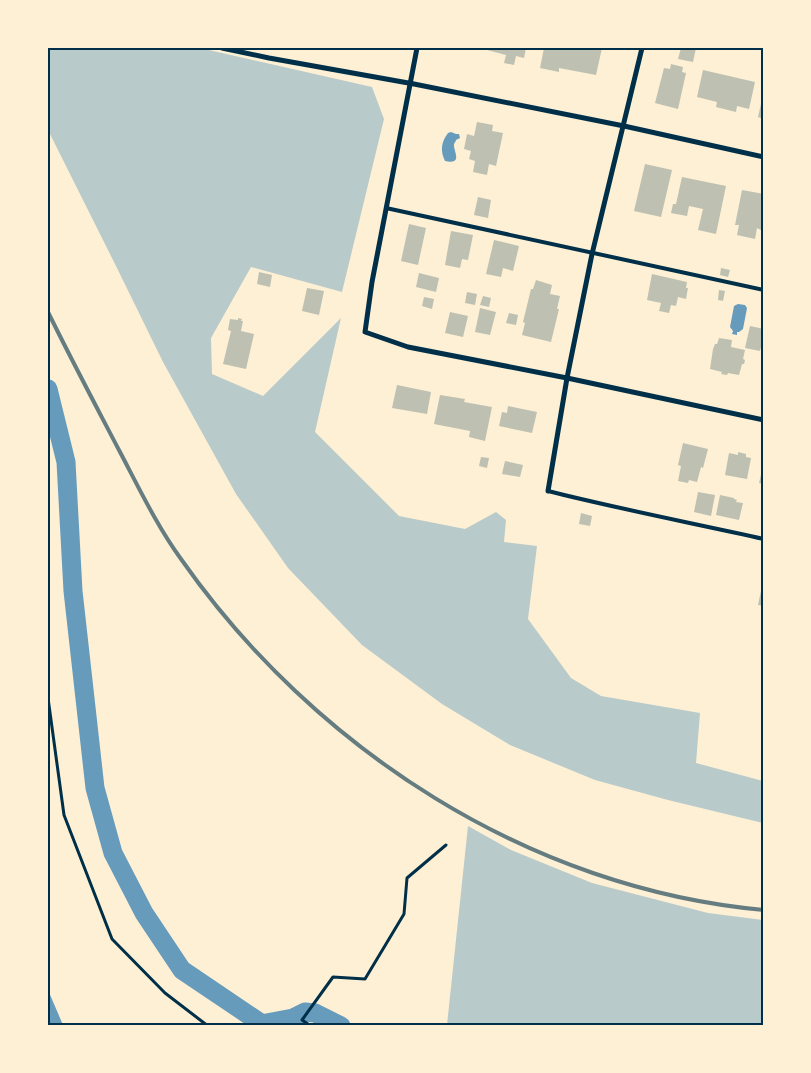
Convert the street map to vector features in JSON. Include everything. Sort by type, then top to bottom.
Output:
[{"type":"street","points":[[222,48],[624,126],[764,157]]},
{"type":"street","points":[[417,48],[372,282],[365,332],[408,347],[567,378],[764,420]]},
{"type":"street","points":[[548,491],[567,378],[592,254],[642,48]]},
{"type":"lane","points":[[386,208],[764,290]]},
{"type":"lane","points":[[548,491],[764,539]]},
{"type":"path","points":[[48,698],[64,815],[112,939],[165,993],[208,1026]]},
{"type":"path","points":[[311,1026],[302,1020],[333,977],[365,979],[404,914],[407,878],[446,845]]},
{"type":"shaded area","points":[[48,48],[200,48],[372,87],[384,119],[342,292],[251,267],[211,338],[212,374],[263,396],[341,318],[315,432],[399,516],[465,529],[496,512],[506,520],[504,542],[537,546],[528,619],[571,678],[601,696],[700,713],[696,763],[763,781],[763,823],[595,780],[510,745],[442,704],[362,645],[288,568],[236,494],[163,362],[48,130]]},
{"type":"shaded area","points":[[468,826],[511,850],[592,883],[708,913],[763,920],[763,1025],[447,1025]]},
{"type":"water","points":[[448,133],[459,134],[460,138],[454,144],[456,159],[451,162],[445,161],[442,147]]},
{"type":"water","points":[[738,304],[745,305],[747,308],[743,329],[737,332],[737,335],[732,334],[733,331],[730,327],[734,306]]},
{"type":"water","points":[[48,990],[63,1025],[48,1025]]},
{"type":"building","points":[[487,48],[526,48],[524,58],[516,56],[514,65],[504,63],[506,55],[487,50]]},
{"type":"building","points":[[544,48],[602,48],[596,75],[559,68],[559,72],[540,68]]},
{"type":"building","points":[[681,48],[696,48],[693,62],[678,59]]},
{"type":"building","points":[[671,64],[683,67],[682,72],[686,73],[678,109],[655,103],[664,68],[670,69]]},
{"type":"building","points":[[703,70],[755,82],[749,109],[737,106],[736,112],[716,107],[717,102],[697,97]]},
{"type":"building","points":[[764,95],[764,119],[758,117]]},
{"type":"building","points":[[477,122],[493,125],[492,131],[503,133],[496,166],[489,164],[487,175],[473,172],[475,161],[469,159],[471,151],[464,149],[467,134],[474,136]]},
{"type":"building","points":[[645,164],[672,170],[661,217],[634,211]]},
{"type":"building","points":[[682,177],[726,186],[716,234],[698,230],[703,209],[689,206],[687,216],[671,213],[673,204],[676,204]]},
{"type":"building","points":[[742,190],[764,194],[764,219],[761,230],[757,228],[755,239],[737,235],[739,225],[735,225]]},
{"type":"building","points":[[478,197],[491,200],[488,218],[474,215]]},
{"type":"building","points":[[409,224],[426,228],[418,265],[401,261]]},
{"type":"building","points":[[451,231],[473,235],[468,260],[462,259],[460,268],[445,265]]},
{"type":"building","points":[[494,240],[519,246],[513,271],[503,268],[501,277],[486,274]]},
{"type":"building","points":[[721,268],[730,270],[728,277],[720,275]]},
{"type":"building","points":[[259,272],[272,275],[270,287],[257,284]]},
{"type":"building","points":[[419,273],[439,278],[436,292],[416,287]]},
{"type":"building","points":[[652,274],[687,282],[686,299],[678,297],[676,306],[671,305],[669,313],[659,311],[661,303],[647,300]]},
{"type":"building","points":[[536,280],[552,285],[550,294],[560,296],[557,309],[559,309],[551,342],[522,335],[525,323],[523,322],[531,289],[533,289]]},
{"type":"building","points":[[307,288],[324,291],[319,315],[302,311]]},
{"type":"building","points":[[719,290],[725,291],[723,301],[718,300]]},
{"type":"building","points":[[467,292],[477,294],[475,305],[465,303]]},
{"type":"building","points":[[483,296],[491,298],[489,307],[480,305]]},
{"type":"building","points":[[424,297],[434,299],[432,309],[422,306]]},
{"type":"building","points":[[480,308],[496,312],[490,335],[475,332]]},
{"type":"building","points":[[450,312],[468,316],[463,337],[445,333]]},
{"type":"building","points":[[509,313],[518,315],[516,325],[506,323]]},
{"type":"building","points":[[238,318],[243,321],[241,331],[254,334],[246,369],[223,364],[231,331],[228,330],[230,319],[238,320]]},
{"type":"building","points":[[750,326],[764,329],[760,351],[745,348]]},
{"type":"building","points":[[719,338],[732,340],[731,347],[745,350],[743,359],[745,360],[739,375],[721,374],[722,372],[710,369],[713,349]]},
{"type":"building","points":[[397,385],[431,392],[427,414],[392,408]]},
{"type":"building","points":[[440,395],[465,399],[464,402],[492,407],[485,441],[469,437],[470,431],[434,424]]},
{"type":"building","points":[[508,406],[537,412],[532,433],[499,426],[502,412],[507,413]]},
{"type":"building","points":[[683,443],[708,449],[697,482],[689,480],[688,483],[678,481],[681,466],[678,465]]},
{"type":"building","points":[[738,452],[746,454],[746,457],[751,458],[747,479],[725,475],[729,453],[738,455]]},
{"type":"building","points":[[481,457],[489,458],[487,468],[479,466]]},
{"type":"building","points":[[505,461],[523,465],[520,477],[502,474]]},
{"type":"building","points":[[764,466],[764,484],[759,483]]},
{"type":"building","points":[[698,492],[715,495],[711,516],[694,512]]},
{"type":"building","points":[[720,495],[734,498],[737,500],[736,502],[743,503],[739,520],[716,515]]},
{"type":"building","points":[[581,513],[592,516],[590,526],[579,524]]},
{"type":"building","points":[[761,591],[764,591],[764,606],[758,605]]},
{"type":"waterway","points":[[48,389],[66,462],[73,591],[95,788],[113,853],[144,913],[182,970],[265,1026]]},
{"type":"waterway","points":[[261,1024],[293,1018],[305,1012],[315,1013],[341,1026]]},
{"type":"railway","points":[[48,312],[149,507],[181,559],[235,628],[295,691],[362,748],[435,798],[512,840],[593,873],[677,897],[764,910]]}]
